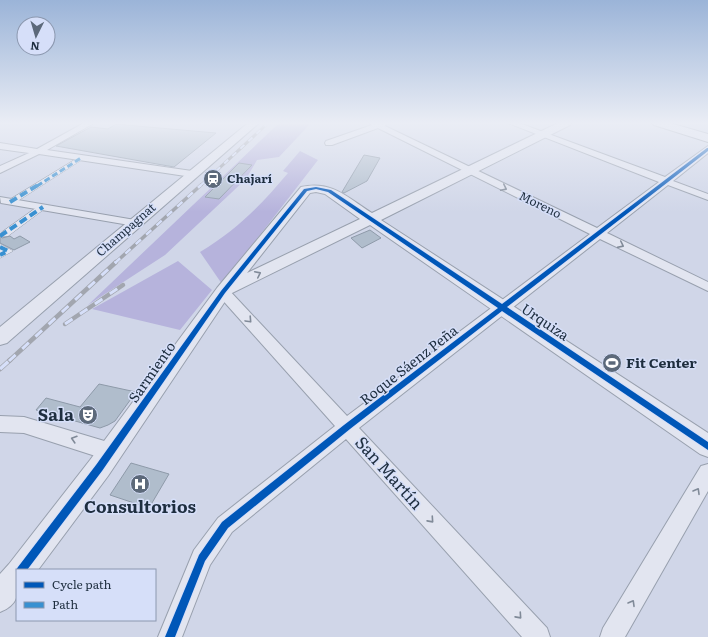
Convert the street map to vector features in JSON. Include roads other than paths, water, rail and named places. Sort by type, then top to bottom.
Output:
[{"type":"street","points":[[0,170],[36,153]]},
{"type":"street","points":[[42,153],[192,174]]},
{"type":"street","name":"Champagnat","points":[[0,338],[218,153]]},
{"type":"street","name":"Moreno","points":[[434,153],[708,287]]},
{"type":"street","points":[[223,292],[506,153]]},
{"type":"street","points":[[592,153],[708,197]]},
{"type":"street","name":"Roque Sáenz Peña","points":[[170,637],[202,558],[224,525],[347,427],[703,153]]},
{"type":"street","points":[[4,201],[81,158]]},
{"type":"street","name":"Urquiza","points":[[306,190],[316,188],[329,191],[708,446]]},
{"type":"street","name":"Sarmiento","points":[[22,569],[111,452],[223,292],[306,190]]},
{"type":"street","points":[[4,201],[135,223]]},
{"type":"street","points":[[5,234],[43,207]]},
{"type":"street","points":[[0,247],[8,251],[0,255]]},
{"type":"street","name":"San Martín","points":[[223,292],[538,637]]},
{"type":"street","points":[[0,424],[24,425],[111,452]]},
{"type":"street","points":[[612,637],[708,473]]},
{"type":"street","points":[[0,597],[16,576]]},
{"type":"railway","points":[[200,186],[236,153]]},
{"type":"railway","points":[[115,263],[201,185]]},
{"type":"railway","points":[[9,361],[116,262]]},
{"type":"railway","points":[[65,324],[123,285]]},
{"type":"railway","points":[[0,369],[10,360]]},
{"type":"place","name":"Chajarí","points":[[213,179]]},
{"type":"place","name":"Fit Center","points":[[612,363]]},
{"type":"place","name":"Sala","points":[[88,415]]},
{"type":"place","name":"Consultorios","points":[[140,484]]}]
